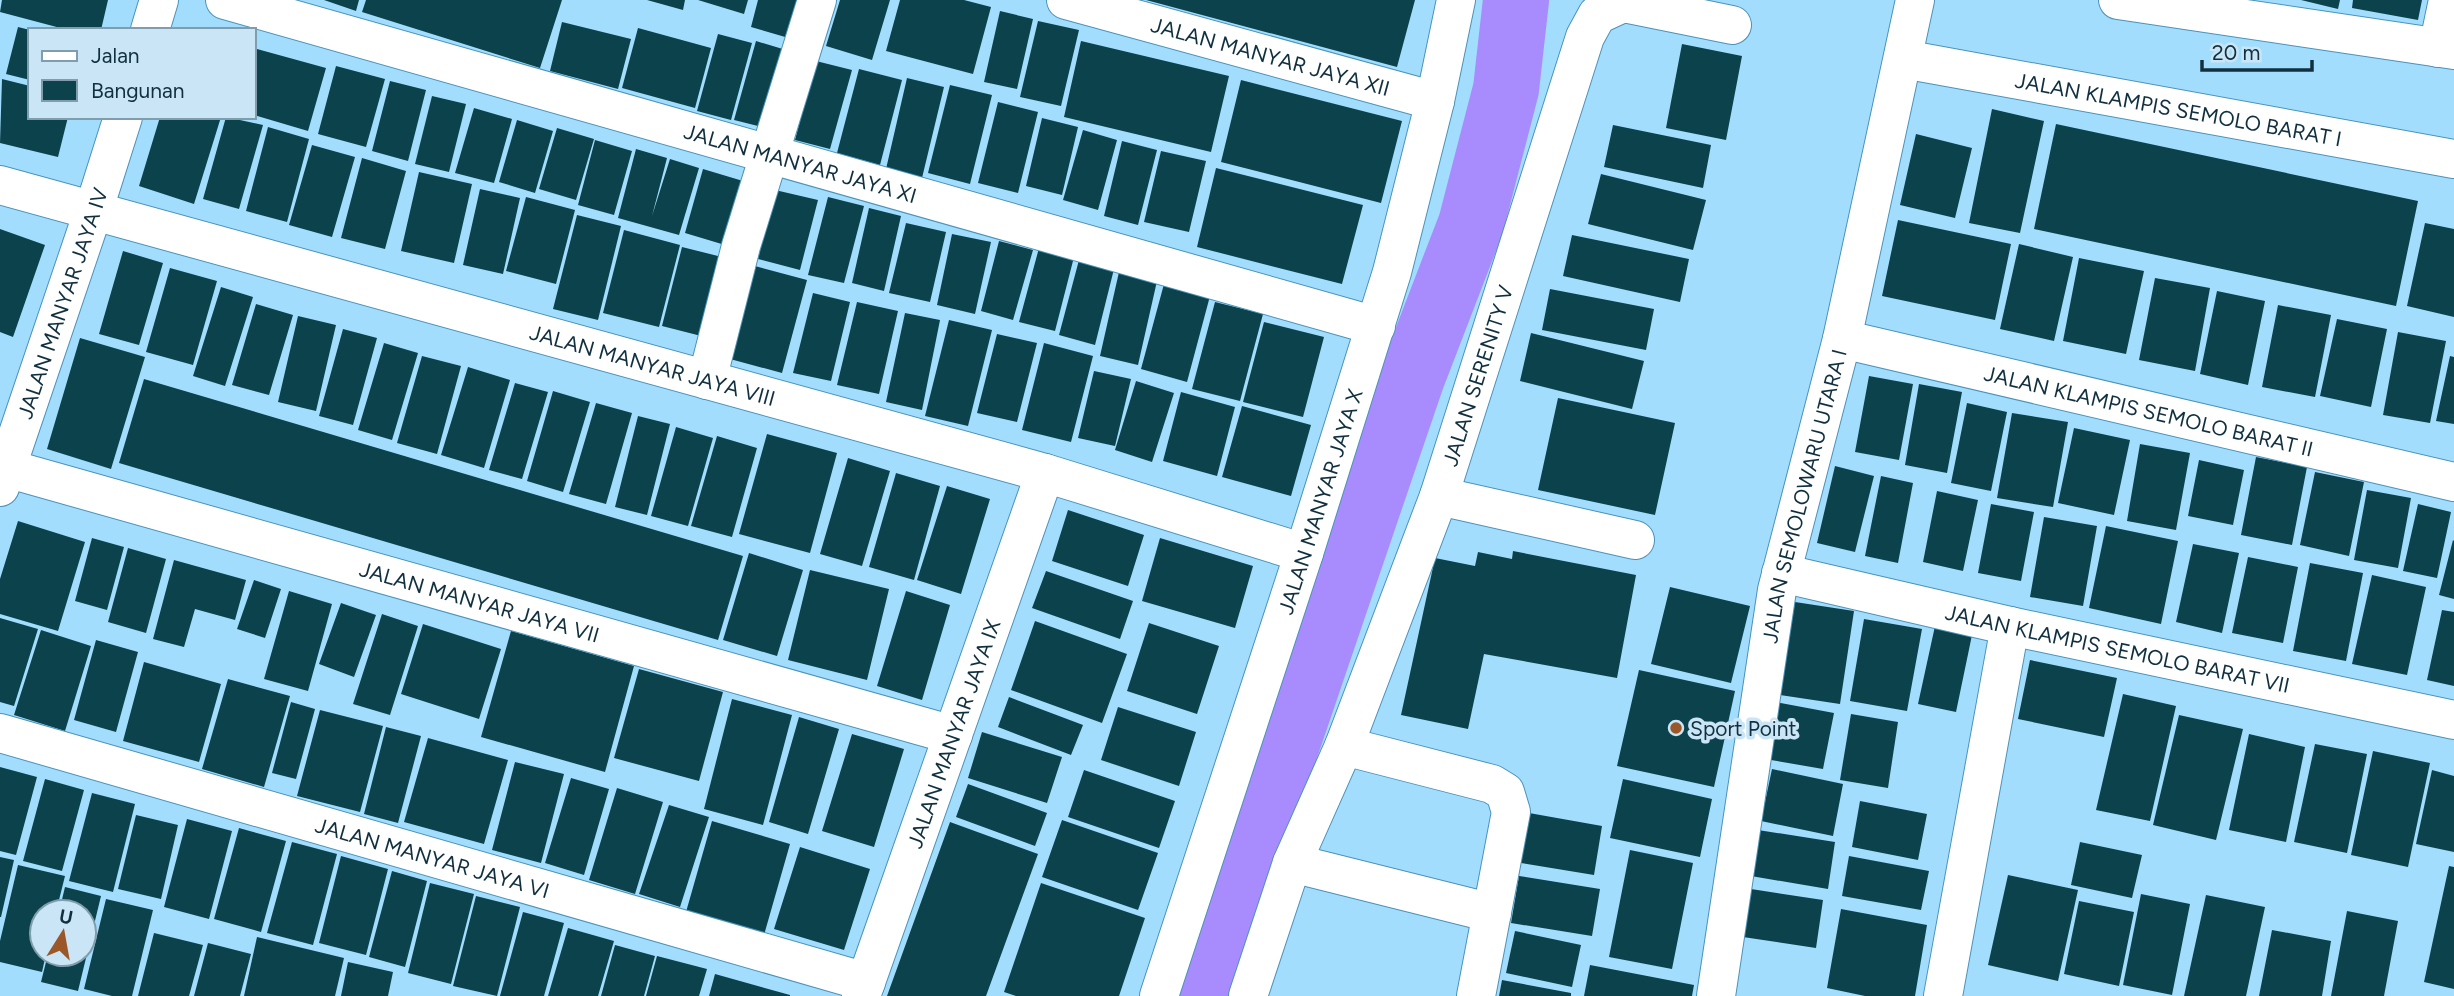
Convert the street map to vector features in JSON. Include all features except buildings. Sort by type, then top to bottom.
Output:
[{"type":"street","points":[[151,28],[159,0]]},
{"type":"street","name":"JALAN MANYAR JAYA XI","points":[[225,0],[1376,326]]},
{"type":"street","points":[[707,380],[741,246],[817,0]]},
{"type":"street","name":"JALAN MANYAR JAYA XII","points":[[1066,0],[1435,101]]},
{"type":"street","name":"JALAN MANYAR JAYA X","points":[[1159,996],[1376,326],[1435,101],[1456,0]]},
{"type":"street","name":"JALAN SEMOLOWARU UTARA I","points":[[1716,996],[1769,626],[1780,573],[1842,339],[1915,0]]},
{"type":"street","points":[[2118,0],[2446,49],[2448,0]]},
{"type":"street","name":"JALAN SERENITY V","points":[[1248,996],[1292,863],[1344,746],[1439,496],[1585,37],[1597,15],[1623,3],[1732,25]]},
{"type":"street","name":"JALAN KLAMPIS SEMOLO BARAT I","points":[[1903,59],[2454,159]]},
{"type":"street","name":"JALAN MANYAR JAYA IV","points":[[3,477],[122,119]]},
{"type":"street","name":"JALAN MANYAR JAYA VIII","points":[[0,185],[1045,472],[1304,553]]},
{"type":"street","name":"JALAN KLAMPIS SEMOLO BARAT II","points":[[1842,339],[2454,482]]},
{"type":"street","name":"JALAN MANYAR JAYA IX","points":[[863,989],[1045,472]]},
{"type":"street","name":"JALAN MANYAR JAYA VII","points":[[3,477],[953,735]]},
{"type":"street","points":[[1439,496],[1635,540]]},
{"type":"street","name":"JALAN KLAMPIS SEMOLO BARAT VII","points":[[1780,573],[2010,626],[2454,720]]},
{"type":"street","points":[[1943,996],[2010,626]]},
{"type":"street","name":"JALAN MANYAR JAYA VI","points":[[0,733],[863,989]]},
{"type":"street","points":[[1344,746],[1492,785],[1504,792],[1511,812],[1476,996]]},
{"type":"street","points":[[1292,863],[1492,913]]},
{"type":"waterway","points":[[1201,996],[1411,380],[1471,224],[1506,89],[1516,0]]},
{"type":"place","name":"Sport Point","points":[[1676,728]]}]
